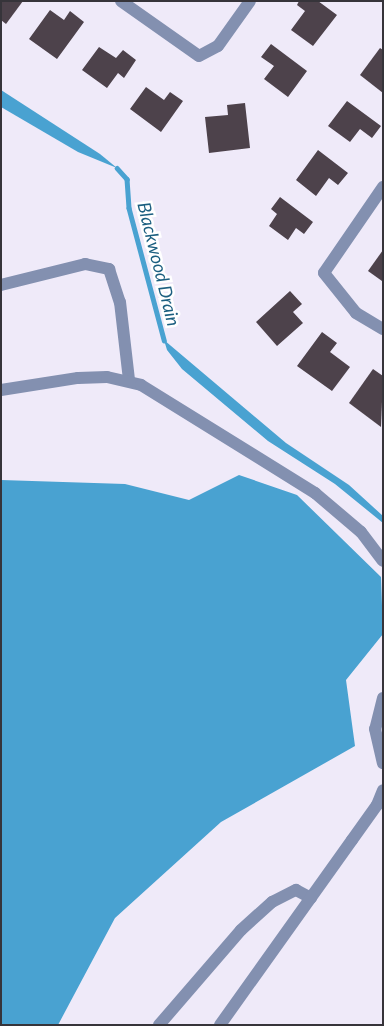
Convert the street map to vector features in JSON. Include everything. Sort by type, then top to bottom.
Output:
[{"type":"street","points":[[121,1],[199,56],[218,46],[250,1]]},
{"type":"street","points":[[383,187],[324,273],[356,313],[383,329]]},
{"type":"street","points":[[1,285],[86,264],[109,269],[120,302],[129,380]]},
{"type":"street","points":[[1,390],[78,378],[129,380],[169,401],[315,493],[361,532],[383,561]]},
{"type":"street","points":[[383,698],[375,729],[383,763]]},
{"type":"street","points":[[220,1025],[377,805],[383,790]]},
{"type":"street","points":[[159,1025],[240,930],[272,902],[296,890],[311,898]]},
{"type":"water","points":[[1,90],[100,154],[117,168],[78,152],[1,107]]},
{"type":"water","points":[[164,340],[286,443],[349,485],[383,516],[383,523],[335,484],[268,441],[182,369],[167,350]]},
{"type":"water","points":[[239,475],[297,495],[381,577],[383,634],[346,680],[355,746],[221,822],[115,918],[58,1025],[1,1025],[1,480],[125,484],[189,500]]},
{"type":"building","points":[[1,1],[23,1],[6,24],[1,20]]},
{"type":"building","points":[[299,1],[318,1],[337,15],[313,46],[291,30],[305,11],[297,5]]},
{"type":"building","points":[[50,10],[64,20],[70,11],[84,22],[57,59],[29,39]]},
{"type":"building","points":[[271,44],[307,71],[288,97],[264,79],[274,66],[261,57]]},
{"type":"building","points":[[99,47],[116,58],[123,50],[136,60],[124,78],[118,73],[107,88],[82,70]]},
{"type":"building","points":[[380,48],[383,50],[383,93],[360,75]]},
{"type":"building","points":[[146,87],[164,100],[170,92],[183,101],[161,132],[130,109]]},
{"type":"building","points":[[347,101],[381,126],[372,138],[360,129],[350,142],[328,126]]},
{"type":"building","points":[[245,103],[250,148],[209,153],[205,117],[228,115],[227,105]]},
{"type":"building","points":[[318,150],[348,173],[338,185],[329,178],[316,196],[296,180]]},
{"type":"building","points":[[280,197],[313,222],[304,234],[296,228],[288,240],[269,226],[277,214],[271,209]]},
{"type":"building","points":[[383,250],[383,280],[382,281],[368,271]]},
{"type":"building","points":[[290,291],[302,304],[293,312],[303,323],[277,346],[256,322]]},
{"type":"building","points":[[322,332],[337,343],[330,352],[350,367],[332,391],[297,366]]},
{"type":"building","points":[[373,369],[383,376],[381,427],[349,403]]},
{"type":"waterway","name":"Blackwood Drain","points":[[117,168],[127,179],[129,208],[164,340]]}]
